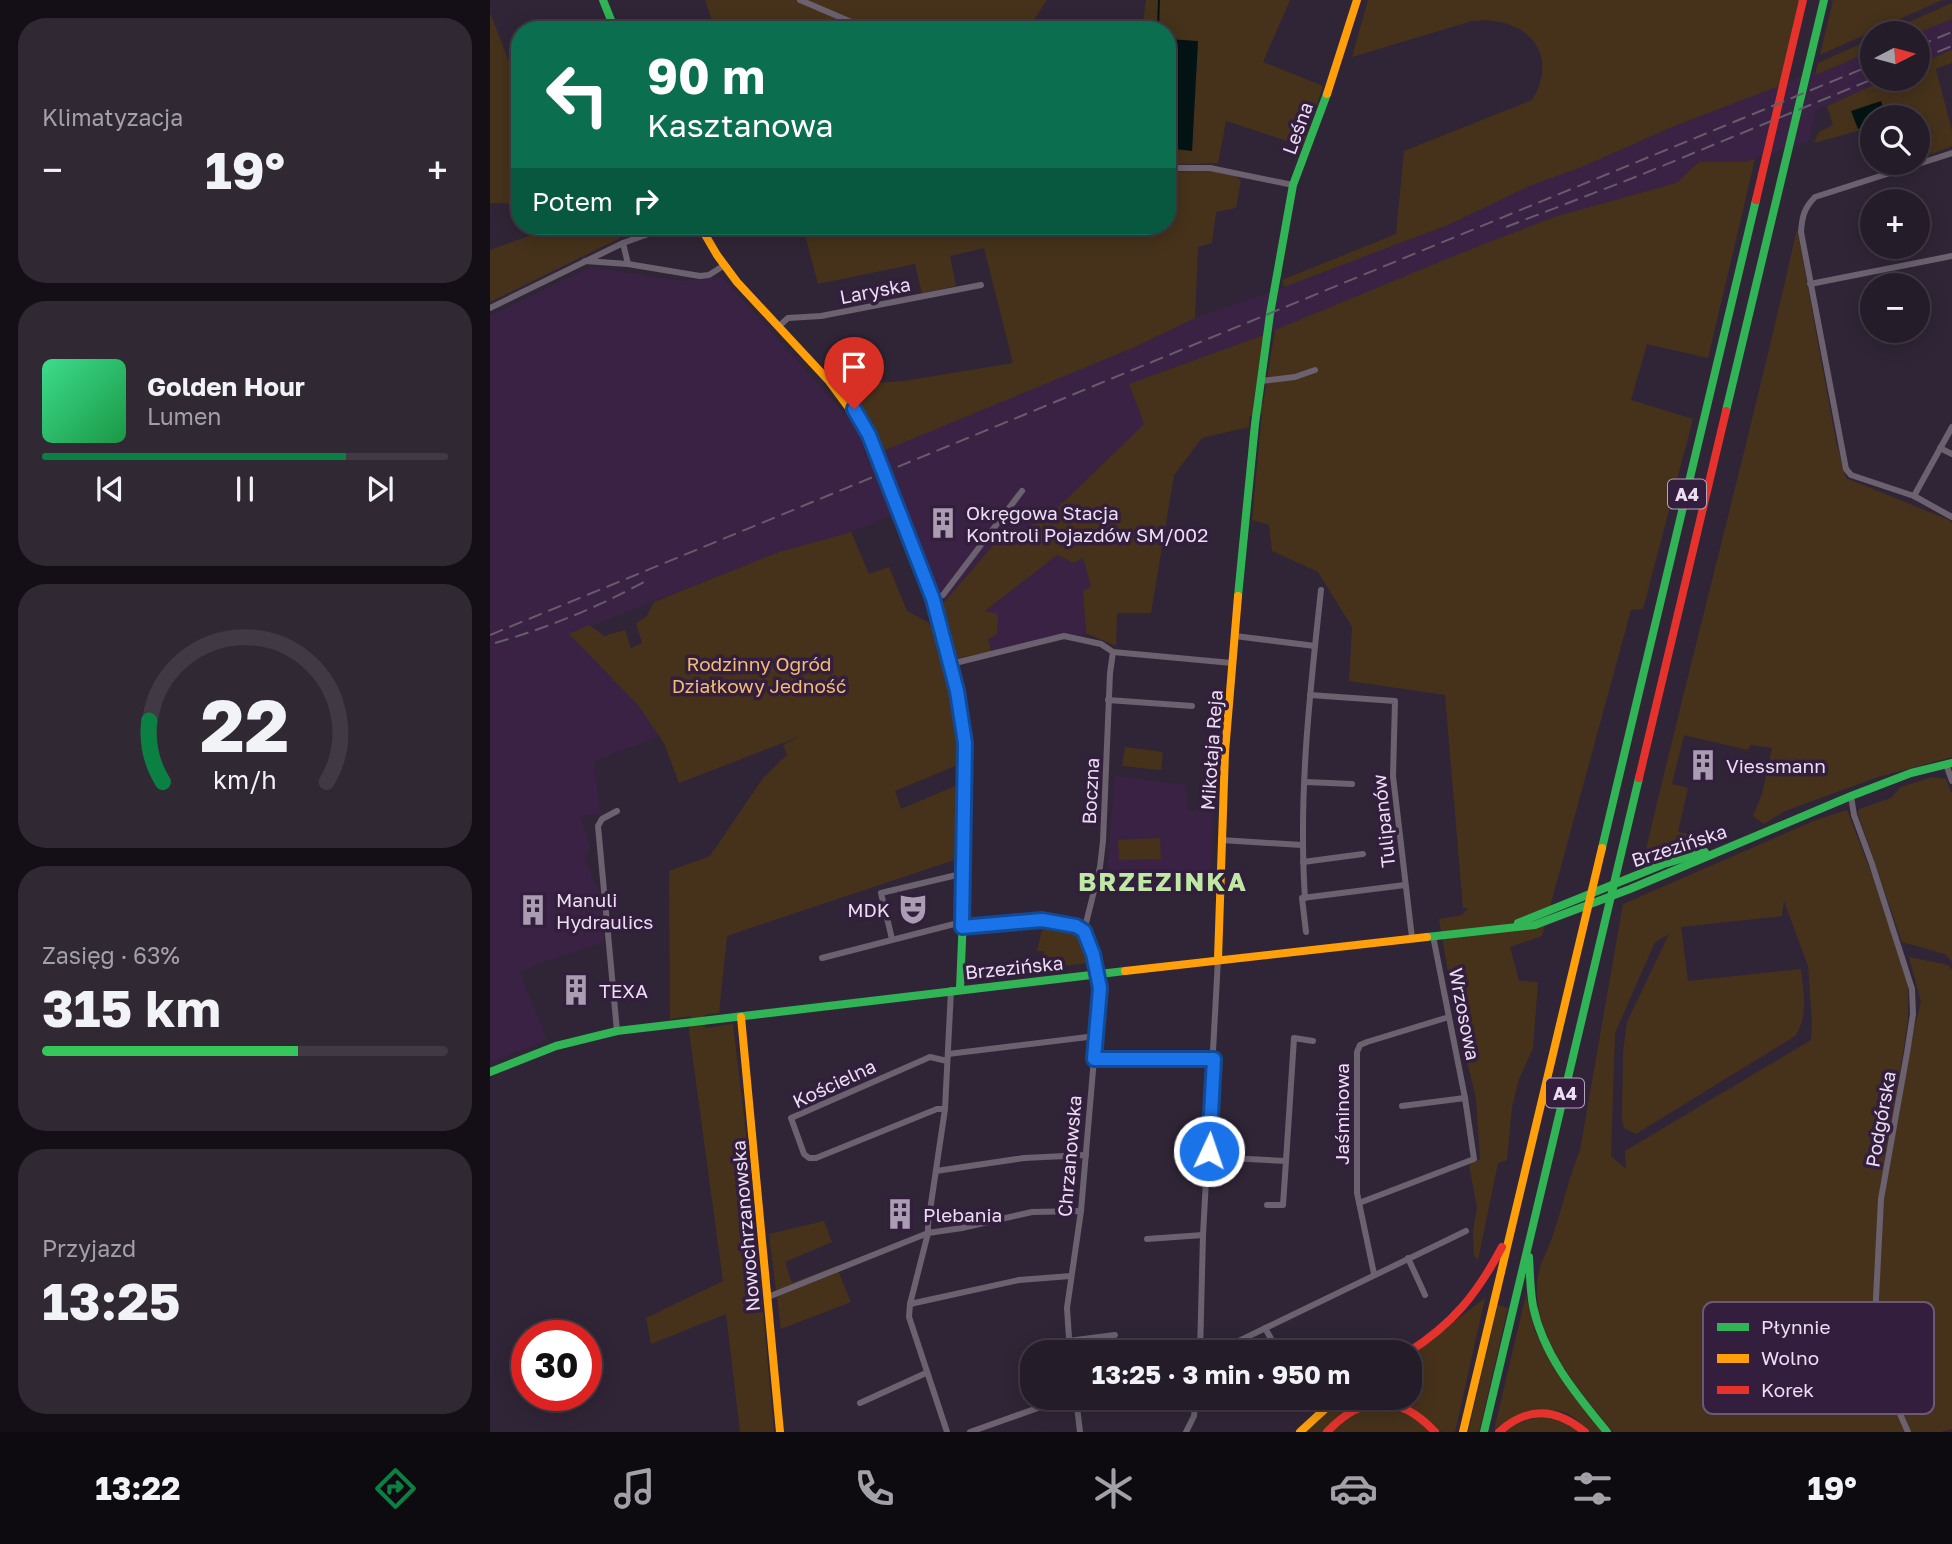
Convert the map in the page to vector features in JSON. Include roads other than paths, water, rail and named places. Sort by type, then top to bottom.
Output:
[{"type":"main road","points":[[603,0],[611,21]]},
{"type":"main road","name":"Leśna","points":[[1278,270],[1293,185],[1338,64],[1357,0]]},
{"type":"main road","name":"A4","points":[[1463,1432],[1803,0]]},
{"type":"main road","name":"A4","points":[[1484,1432],[1824,0]]},
{"type":"main road","points":[[705,235],[723,266],[837,387],[854,409],[869,435],[933,599],[951,664],[965,743],[965,873],[956,989]]},
{"type":"main road","name":"Mikołaja Reja","points":[[1218,959],[1221,840],[1232,663],[1255,424],[1278,270]]},
{"type":"main road","name":"Brzezińska","points":[[490,1072],[556,1046],[617,1031],[956,989],[1501,928],[1537,917],[1664,863],[1743,841],[1911,773],[1949,764]]},
{"type":"main road","name":"Nowochrzanowska","points":[[741,1017],[780,1432]]},
{"type":"main road","points":[[1422,1343],[1443,1328],[1470,1302],[1484,1282],[1510,1232]]},
{"type":"main road","points":[[1528,1245],[1532,1300],[1541,1335],[1566,1381],[1606,1432]]},
{"type":"main road","points":[[1326,1432],[1340,1416],[1353,1409],[1385,1402],[1405,1407],[1435,1432]]},
{"type":"main road","points":[[1300,1432],[1324,1410]]},
{"type":"main road","points":[[1499,1432],[1521,1416],[1545,1412],[1564,1417],[1585,1432]]},
{"type":"street","points":[[800,0],[849,21]]},
{"type":"street","points":[[1952,153],[1815,197],[1806,206],[1801,225],[1846,469],[1851,475],[1914,496],[1952,517]]},
{"type":"street","points":[[1176,168],[1210,168],[1293,185]]},
{"type":"street","points":[[490,308],[584,261],[646,235]]},
{"type":"street","points":[[623,243],[628,264]]},
{"type":"street","points":[[1810,284],[1952,256]]},
{"type":"street","points":[[584,261],[628,264],[700,276],[709,275],[723,266]]},
{"type":"street","name":"Laryska","points":[[778,327],[788,318],[821,316],[981,285]]},
{"type":"street","points":[[1261,385],[1315,370]]},
{"type":"street","points":[[1914,496],[1952,427]]},
{"type":"street","points":[[1940,448],[1952,454]]},
{"type":"street","points":[[933,599],[943,595],[1021,491]]},
{"type":"street","points":[[1306,932],[1302,845],[1310,695],[1321,590]]},
{"type":"street","points":[[951,664],[1064,636],[1101,644],[1113,652],[1232,663]]},
{"type":"street","points":[[1235,636],[1315,646]]},
{"type":"street","name":"Boczna","points":[[1084,931],[1100,867],[1103,841],[1108,700],[1113,652]]},
{"type":"street","name":"Tulipanów","points":[[1310,695],[1395,701],[1393,776],[1412,938]]},
{"type":"street","name":"Mikołaja Reja","points":[[1108,700],[1192,706]]},
{"type":"street","points":[[1949,764],[1952,781]]},
{"type":"street","points":[[1306,782],[1352,784]]},
{"type":"street","name":"Podgórska","points":[[1851,796],[1854,815],[1912,989],[1913,1014],[1881,1199],[1876,1302]]},
{"type":"street","points":[[617,811],[602,819],[598,826],[617,1031]]},
{"type":"street","points":[[1221,840],[1302,845]]},
{"type":"street","points":[[1303,862],[1363,854]]},
{"type":"street","points":[[892,939],[881,893],[965,873]]},
{"type":"street","points":[[1304,898],[1405,885]]},
{"type":"street","points":[[822,958],[892,939],[962,925],[1042,920],[1076,926],[1084,931]]},
{"type":"street","name":"Chrzanowska","points":[[1068,1340],[1067,1308],[1081,1211],[1100,988],[1084,931]]},
{"type":"street","name":"Wrzosowa","points":[[1359,1203],[1474,1160],[1465,1098],[1433,936]]},
{"type":"street","name":"Mikołaja Reja","points":[[1200,1340],[1203,1235],[1218,959]]},
{"type":"street","points":[[947,1432],[912,1331],[910,1304],[928,1233],[945,1109],[956,989]]},
{"type":"street","name":"Jaśminowa","points":[[1374,1274],[1359,1203],[1357,1052],[1360,1045],[1367,1042],[1449,1017]]},
{"type":"street","points":[[948,1058],[1096,1036]]},
{"type":"street","points":[[1267,1205],[1283,1205],[1294,1038],[1314,1041]]},
{"type":"street","name":"Kościelna","points":[[945,1109],[937,1109],[816,1158],[809,1158],[804,1154],[792,1118],[930,1057],[948,1058]]},
{"type":"street","points":[[1094,1059],[1214,1059]]},
{"type":"street","points":[[1402,1106],[1465,1098]]},
{"type":"street","points":[[936,1171],[1024,1158],[1086,1155]]},
{"type":"street","points":[[1209,1157],[1286,1161]]},
{"type":"street","points":[[768,1297],[928,1233],[1032,1212],[1081,1211]]},
{"type":"street","points":[[1241,1340],[1466,1231]]},
{"type":"street","points":[[1147,1239],[1203,1235]]},
{"type":"street","points":[[1408,1258],[1424,1295]]},
{"type":"street","points":[[910,1304],[1019,1280],[1071,1276]]},
{"type":"street","points":[[1265,1328],[1272,1340]]},
{"type":"street","points":[[1076,1340],[1115,1335]]},
{"type":"street","points":[[860,1403],[926,1373]]},
{"type":"street","points":[[970,1432],[1032,1410]]},
{"type":"street","points":[[1077,1410],[1080,1432]]},
{"type":"street","points":[[1186,1432],[1195,1410]]},
{"type":"street","name":"Podgórska","points":[[1900,1414],[1908,1432]]},
{"type":"waterway","points":[[1158,21],[1159,0]]},
{"type":"railway","points":[[1930,41],[1952,32]]},
{"type":"railway","points":[[1930,55],[1952,46]]},
{"type":"railway","points":[[490,635],[1860,70]]},
{"type":"railway","points":[[1506,227],[1860,84]]},
{"type":"railway","points":[[495,643],[571,617],[644,582]]},
{"type":"place","name":"Okręgowa Stacja Kontroli Pojazdów SM/002","points":[[943,523]]},
{"type":"place","name":"Viessmann","points":[[1703,765]]},
{"type":"place","name":"MDK","points":[[913,909]]},
{"type":"place","name":"Manuli Hydraulics","points":[[533,910]]},
{"type":"place","name":"TEXA","points":[[576,990]]},
{"type":"place","name":"Plebania","points":[[900,1214]]},
{"type":"district","name":"BRZEZINKA","points":[[1163,881]]},
{"type":"park label","name":"Rodzinny Ogród Działkowy Jedność","points":[[759,674]]}]
